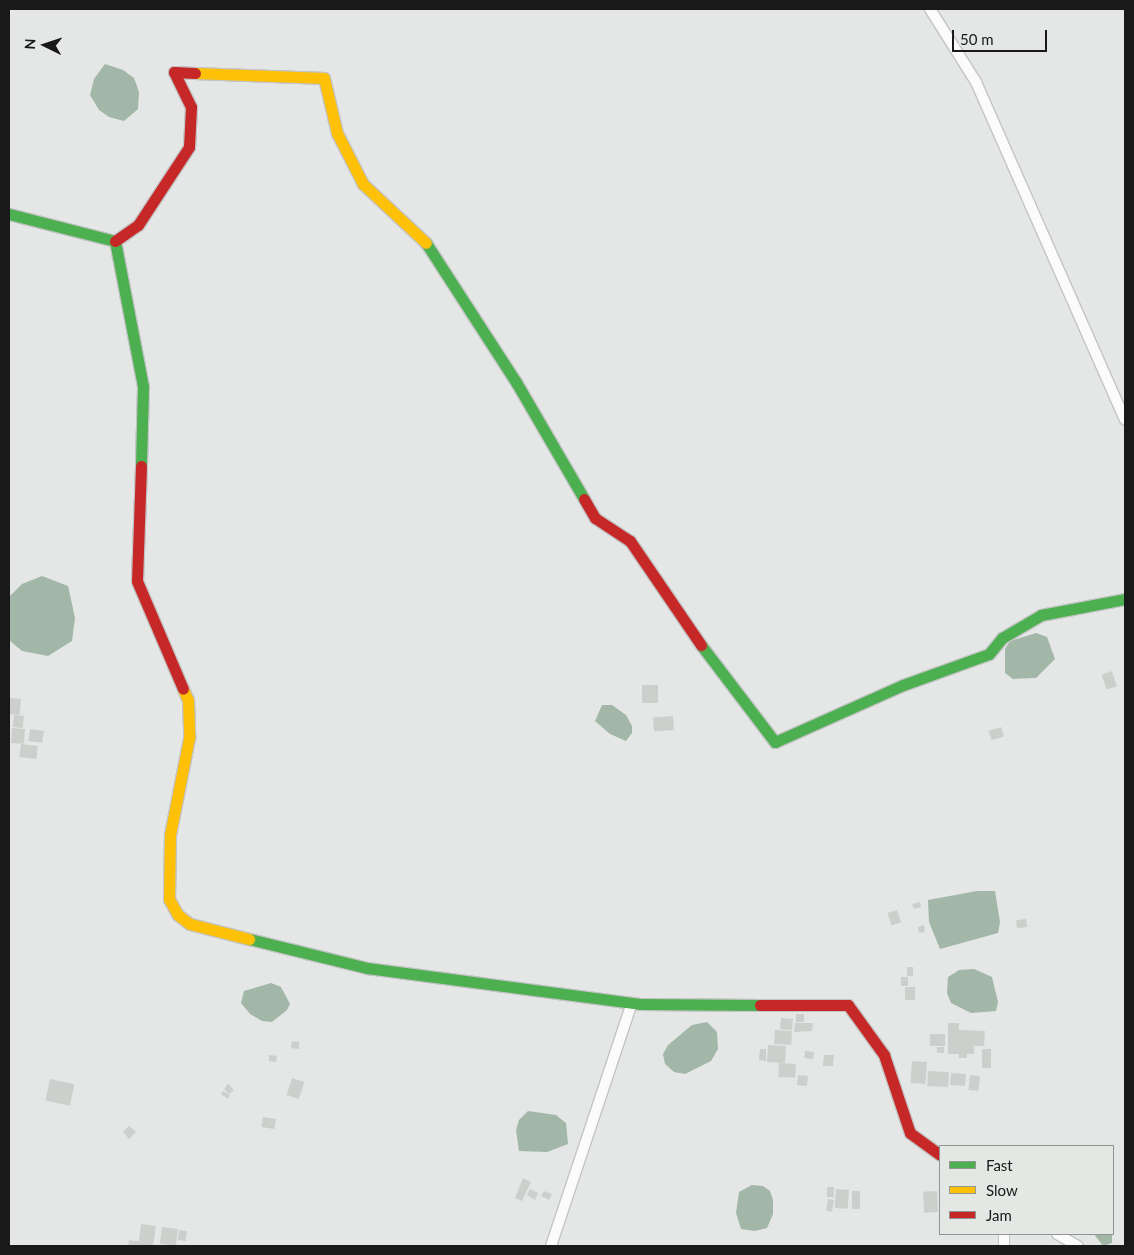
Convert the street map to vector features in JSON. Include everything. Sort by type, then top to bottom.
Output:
[{"type":"street","points":[[930,9],[976,82],[1125,420]]},
{"type":"street","points":[[9,214],[115,241],[138,225],[189,147],[191,107],[174,72],[324,78],[337,133],[363,184],[425,241],[516,382],[595,518],[630,541],[703,648],[774,742],[902,685],[989,654],[1002,638],[1041,615],[1125,599]]},
{"type":"street","points":[[115,241],[143,387],[137,581],[188,700],[189,738],[170,835],[168,874],[170,899],[178,915],[190,924],[367,968],[632,1003],[848,1004],[884,1055],[910,1133],[939,1155]]},
{"type":"street","points":[[551,1246],[632,1003]]},
{"type":"street","points":[[1059,1235],[1078,1246]]},
{"type":"shaded area","points":[[105,64],[123,70],[134,78],[139,92],[138,109],[124,121],[109,117],[99,110],[90,95],[94,79]]},
{"type":"shaded area","points":[[42,576],[68,586],[75,618],[72,641],[48,656],[22,651],[9,640],[9,597],[22,584]]},
{"type":"shaded area","points":[[1036,633],[1047,637],[1055,659],[1036,678],[1013,679],[1005,673],[1005,649],[1010,641]]},
{"type":"shaded area","points":[[602,705],[612,705],[626,715],[632,726],[632,733],[626,741],[610,734],[595,721]]},
{"type":"shaded area","points":[[977,891],[995,891],[1000,922],[998,933],[940,949],[929,922],[928,900]]},
{"type":"shaded area","points":[[974,969],[992,977],[998,1002],[996,1011],[971,1013],[951,1003],[947,993],[948,977],[959,970]]},
{"type":"shaded area","points":[[271,983],[281,987],[290,1004],[287,1010],[272,1022],[262,1021],[250,1014],[241,1003],[244,991]]},
{"type":"shaded area","points":[[707,1022],[717,1032],[718,1049],[711,1061],[685,1074],[674,1072],[665,1064],[663,1054],[668,1045],[692,1025]]},
{"type":"shaded area","points":[[528,1111],[556,1115],[566,1123],[568,1144],[547,1152],[519,1151],[516,1130],[519,1120]]},
{"type":"shaded area","points":[[752,1185],[763,1186],[770,1191],[773,1200],[773,1214],[767,1228],[755,1231],[741,1229],[736,1213],[739,1192]]},
{"type":"shaded area","points":[[1095,1235],[1112,1235],[1112,1243],[1103,1246]]},
{"type":"building","points":[[1112,671],[1117,686],[1106,690],[1102,674]]},
{"type":"building","points":[[642,685],[658,685],[658,703],[642,703]]},
{"type":"building","points":[[9,698],[21,699],[20,715],[9,714]]},
{"type":"building","points":[[14,715],[24,716],[23,728],[13,727]]},
{"type":"building","points":[[673,716],[674,730],[654,731],[653,717]]},
{"type":"building","points":[[1001,727],[1004,737],[991,740],[989,731]]},
{"type":"building","points":[[12,728],[25,729],[24,744],[11,743]]},
{"type":"building","points":[[30,729],[44,731],[42,743],[28,741]]},
{"type":"building","points":[[21,744],[38,746],[36,759],[19,757]]},
{"type":"building","points":[[920,902],[921,907],[914,909],[912,904]]},
{"type":"building","points":[[897,910],[901,922],[892,925],[887,913]]},
{"type":"building","points":[[1026,919],[1027,927],[1017,928],[1016,920]]},
{"type":"building","points":[[924,925],[925,932],[919,933],[918,927]]},
{"type":"building","points":[[907,967],[913,967],[913,976],[907,976]]},
{"type":"building","points":[[901,977],[908,977],[908,986],[901,986]]},
{"type":"building","points":[[905,987],[915,987],[915,1000],[905,1000]]},
{"type":"building","points":[[796,1014],[804,1014],[804,1022],[796,1022]]},
{"type":"building","points":[[781,1018],[793,1019],[792,1030],[780,1029]]},
{"type":"building","points":[[795,1023],[813,1023],[812,1031],[794,1032]]},
{"type":"building","points":[[948,1023],[959,1023],[959,1030],[985,1031],[984,1046],[974,1046],[974,1054],[967,1054],[967,1058],[959,1058],[959,1054],[948,1054]]},
{"type":"building","points":[[775,1030],[792,1031],[791,1045],[774,1044]]},
{"type":"building","points":[[930,1034],[945,1034],[945,1046],[930,1046]]},
{"type":"building","points":[[292,1041],[299,1042],[299,1049],[291,1048]]},
{"type":"building","points":[[768,1045],[786,1046],[785,1063],[767,1062]]},
{"type":"building","points":[[937,1047],[944,1047],[944,1053],[937,1053]]},
{"type":"building","points":[[760,1049],[766,1049],[766,1061],[759,1060]]},
{"type":"building","points":[[982,1049],[991,1049],[991,1068],[982,1068]]},
{"type":"building","points":[[805,1051],[814,1052],[813,1059],[804,1058]]},
{"type":"building","points":[[269,1055],[277,1056],[276,1062],[269,1061]]},
{"type":"building","points":[[824,1055],[834,1055],[833,1066],[823,1066]]},
{"type":"building","points":[[912,1061],[927,1062],[925,1084],[910,1083]]},
{"type":"building","points":[[779,1063],[796,1064],[795,1078],[778,1077]]},
{"type":"building","points":[[928,1071],[949,1072],[948,1087],[927,1086]]},
{"type":"building","points":[[951,1073],[966,1074],[965,1086],[950,1085]]},
{"type":"building","points":[[798,1075],[808,1076],[807,1086],[797,1085]]},
{"type":"building","points":[[970,1075],[980,1076],[978,1091],[968,1090]]},
{"type":"building","points":[[292,1078],[304,1082],[299,1099],[286,1095]]},
{"type":"building","points":[[50,1079],[74,1084],[70,1106],[45,1101]]},
{"type":"building","points":[[228,1084],[234,1090],[229,1094],[224,1089]]},
{"type":"building","points":[[223,1091],[230,1095],[228,1098],[221,1094]]},
{"type":"building","points":[[263,1117],[276,1119],[274,1129],[261,1127]]},
{"type":"building","points":[[129,1126],[136,1132],[129,1139],[123,1132]]},
{"type":"building","points":[[523,1178],[531,1182],[522,1201],[515,1198]]},
{"type":"building","points":[[827,1187],[834,1187],[834,1197],[827,1197]]},
{"type":"building","points":[[530,1189],[538,1193],[535,1200],[527,1195]]},
{"type":"building","points":[[836,1189],[849,1190],[848,1209],[835,1208]]},
{"type":"building","points":[[544,1191],[552,1194],[549,1200],[541,1196]]},
{"type":"building","points":[[852,1191],[860,1191],[860,1209],[852,1209]]},
{"type":"building","points":[[937,1191],[938,1212],[924,1213],[923,1192]]},
{"type":"building","points":[[828,1199],[834,1200],[832,1212],[826,1211]]},
{"type":"building","points":[[141,1224],[156,1226],[153,1246],[128,1246],[129,1240],[147,1242],[139,1241]]},
{"type":"building","points":[[162,1227],[178,1229],[176,1246],[160,1244]]},
{"type":"building","points":[[179,1230],[187,1231],[186,1241],[178,1240]]},
{"type":"traffic: fast","points":[[9,214],[115,241],[143,387],[141,466]]},
{"type":"traffic: fast","points":[[426,243],[516,382],[584,499]]},
{"type":"traffic: fast","points":[[701,645],[775,742],[903,685],[989,654],[1002,638],[1041,615],[1125,599]]},
{"type":"traffic: fast","points":[[249,939],[367,968],[640,1004],[760,1005]]},
{"type":"traffic: slow","points":[[195,73],[324,78],[337,133],[363,184],[426,243]]},
{"type":"traffic: slow","points":[[183,689],[188,700],[189,738],[170,835],[169,899],[178,915],[190,924],[249,939]]},
{"type":"traffic: jam","points":[[115,241],[138,225],[189,147],[191,107],[174,72],[195,73]]},
{"type":"traffic: jam","points":[[141,466],[137,581],[183,689]]},
{"type":"traffic: jam","points":[[584,499],[595,518],[630,541],[701,645]]},
{"type":"traffic: jam","points":[[760,1005],[848,1005],[884,1055],[910,1133],[939,1154]]}]
